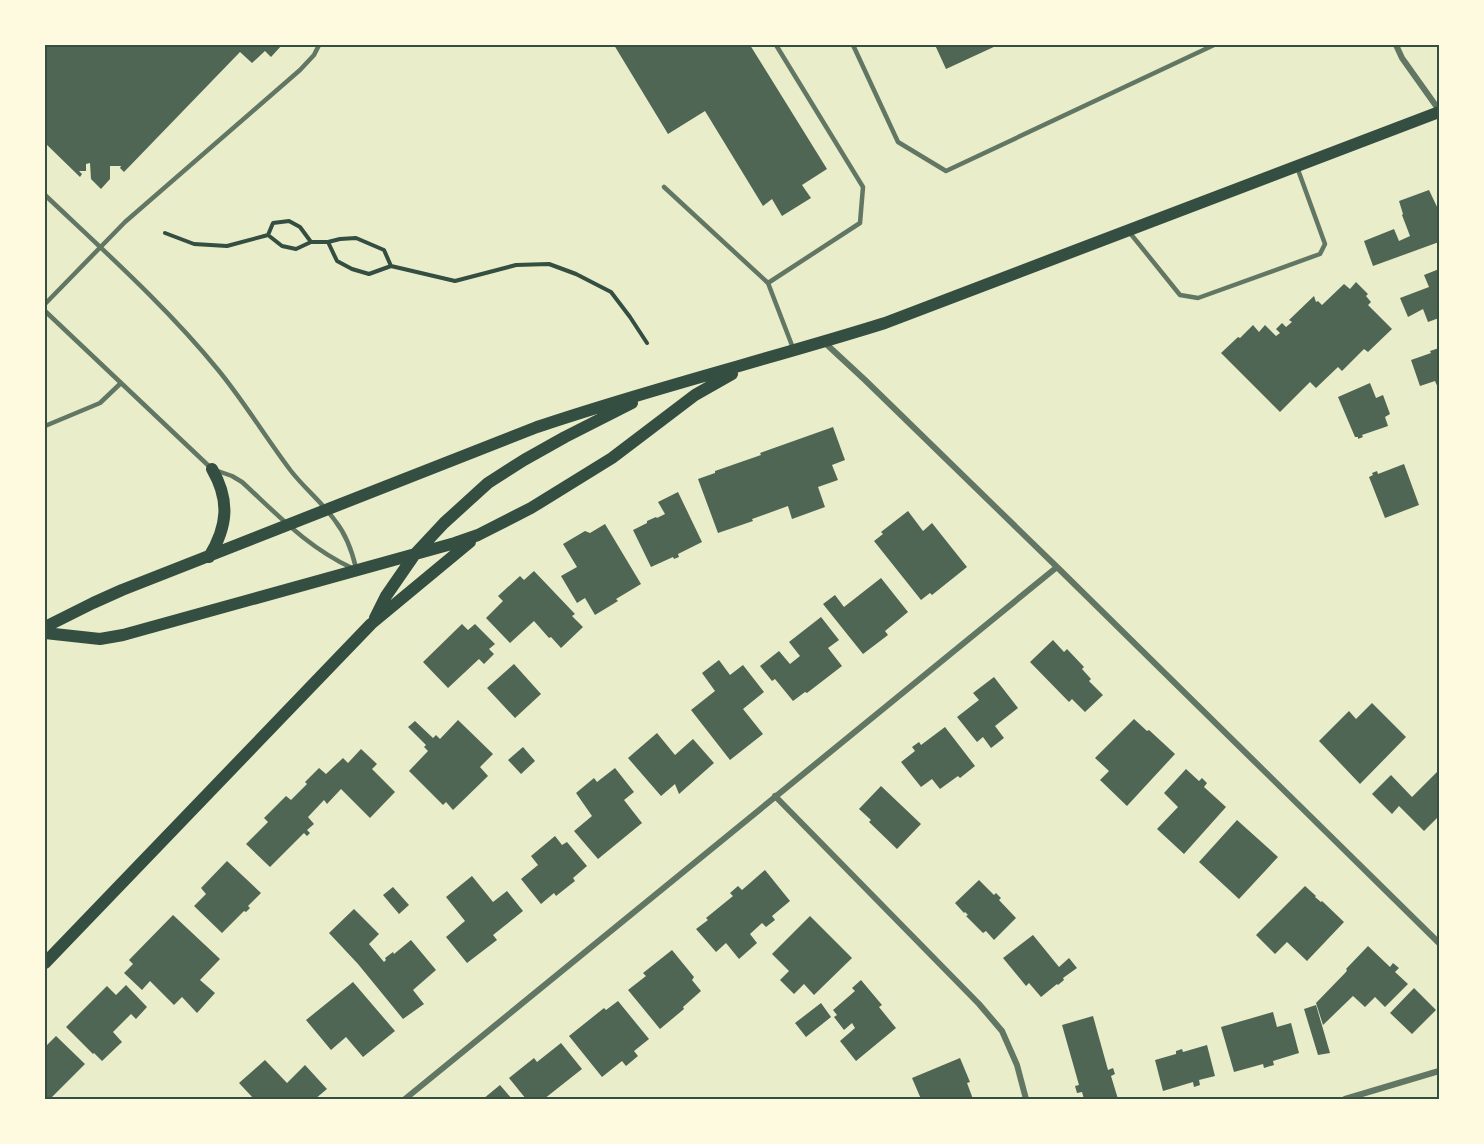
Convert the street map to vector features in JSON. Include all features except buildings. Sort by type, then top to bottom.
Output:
[{"type":"main road","points":[[45,627],[93,603],[537,427],[824,342],[916,311],[1439,111]]},
{"type":"main road","points":[[45,633],[100,639],[123,635],[478,535],[531,508],[612,458],[695,394],[726,376],[765,358]]},
{"type":"main road","points":[[371,624],[386,596],[415,554],[444,523],[488,483],[565,437],[660,389]]},
{"type":"main road","points":[[209,557],[222,531],[225,516],[222,491],[212,469]]},
{"type":"main road","points":[[45,963],[371,624],[478,535]]},
{"type":"street","points":[[1396,45],[1402,58],[1439,111]]},
{"type":"street","points":[[824,342],[1057,567],[1439,943]]},
{"type":"street","points":[[405,1099],[1057,567]]},
{"type":"street","points":[[775,796],[971,996],[1002,1031],[1017,1065],[1026,1099]]},
{"type":"street","points":[[1345,1099],[1439,1071]]},
{"type":"lane","points":[[45,304],[125,222],[300,70],[320,45]]},
{"type":"lane","points":[[768,284],[860,223],[863,187],[776,45]]},
{"type":"lane","points":[[853,45],[898,142],[946,171],[1214,45]]},
{"type":"lane","points":[[1128,230],[1180,295],[1198,298],[1320,254],[1325,244],[1297,165]]},
{"type":"lane","points":[[664,187],[768,284],[794,351]]},
{"type":"lane","points":[[45,195],[166,312],[218,369],[296,478],[337,522],[353,553],[357,570]]},
{"type":"lane","points":[[45,311],[212,469],[242,482],[287,525],[319,550],[357,570]]},
{"type":"lane","points":[[45,426],[100,403],[122,383]]},
{"type":"lane","points":[[1364,1093],[1370,1099]]},
{"type":"path","points":[[268,235],[273,223],[289,221],[300,227],[311,242]]},
{"type":"path","points":[[165,233],[194,244],[227,246],[268,235]]},
{"type":"path","points":[[268,235],[282,246],[296,249],[311,242],[356,238],[384,250],[391,266]]},
{"type":"path","points":[[328,242],[337,261],[369,274],[391,266],[455,282],[516,265],[549,264],[576,274],[611,292],[646,343]]}]
